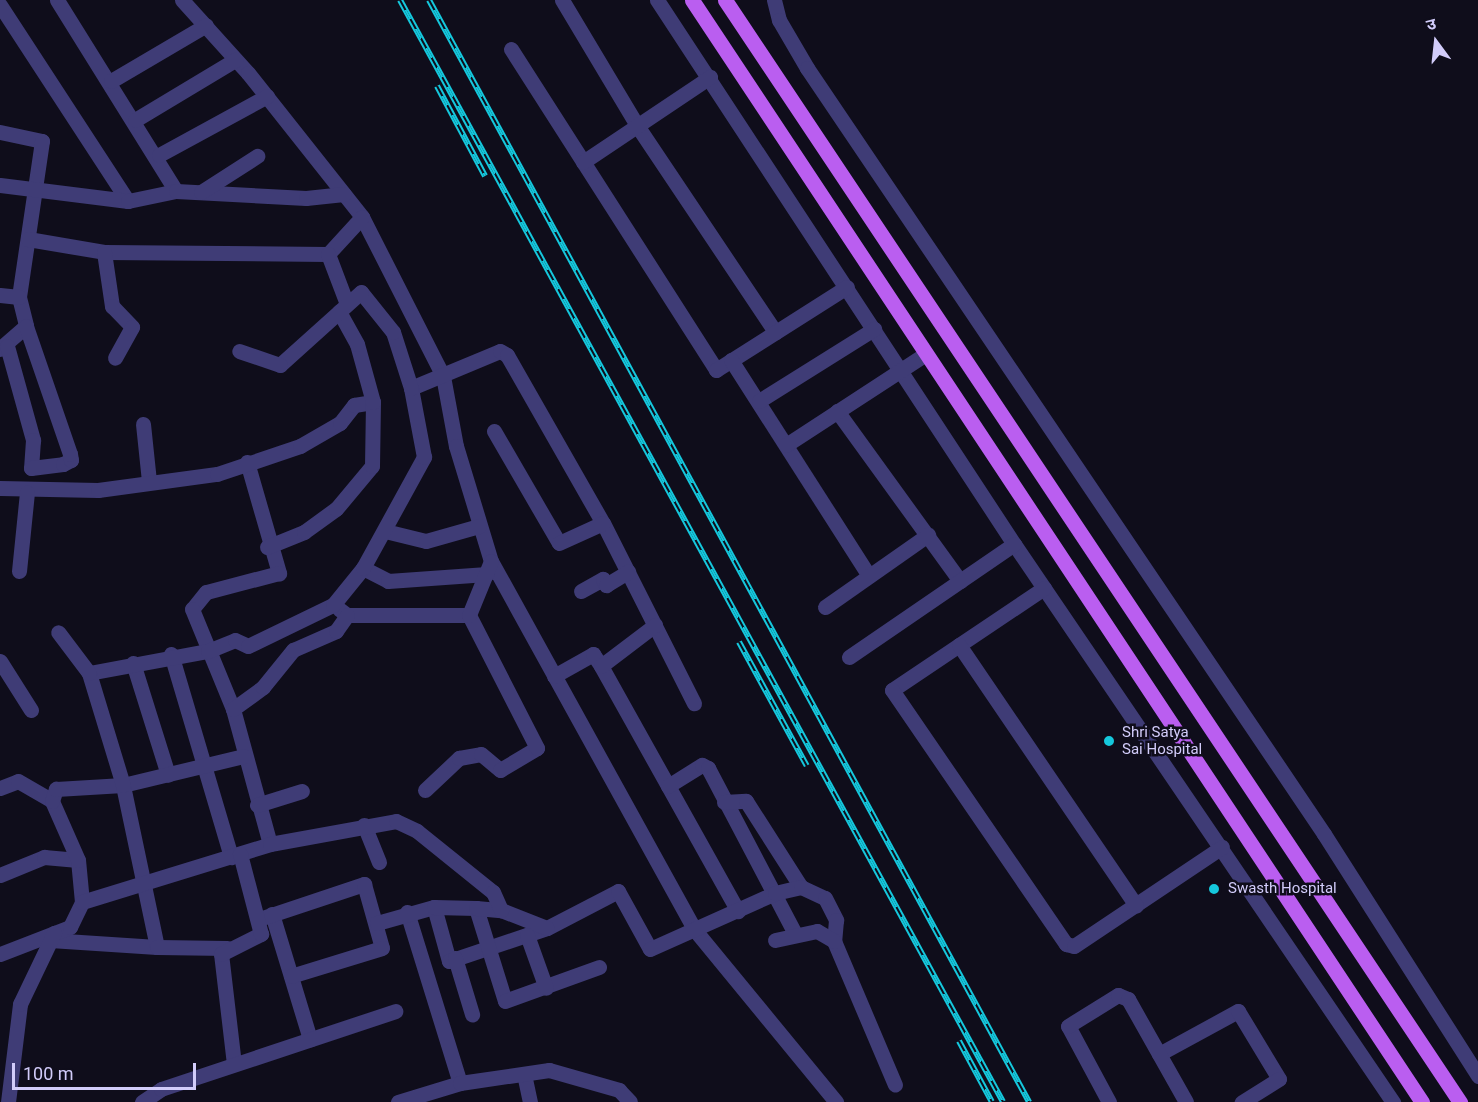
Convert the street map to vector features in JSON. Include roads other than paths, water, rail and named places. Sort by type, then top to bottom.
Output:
[{"type":"main road","points":[[692,0],[924,355],[1422,1102]]},
{"type":"main road","points":[[725,0],[1460,1102]]},
{"type":"street","points":[[57,0],[159,155],[176,191]]},
{"type":"street","points":[[182,0],[267,96],[362,217],[443,376],[489,568],[554,676],[694,929],[836,1102]]},
{"type":"street","points":[[562,0],[638,127],[775,332]]},
{"type":"street","points":[[657,0],[710,77],[1014,544],[1222,847],[1393,1102]]},
{"type":"street","points":[[774,0],[779,20],[807,68],[1304,805],[1478,1076]]},
{"type":"street","points":[[0,5],[128,201]]},
{"type":"street","points":[[111,81],[206,25]]},
{"type":"street","points":[[512,49],[716,370],[847,287]]},
{"type":"street","points":[[135,120],[236,60]]},
{"type":"street","points":[[583,162],[710,77]]},
{"type":"street","points":[[159,155],[267,96]]},
{"type":"street","points":[[0,132],[42,141],[19,297],[26,326],[71,460],[31,468]]},
{"type":"street","points":[[201,192],[257,156]]},
{"type":"street","points":[[0,185],[128,201],[176,191],[306,198],[344,194]]},
{"type":"street","points":[[28,238],[104,252],[328,254],[362,217]]},
{"type":"street","points":[[104,252],[112,306],[132,327],[115,358]]},
{"type":"street","points":[[267,547],[304,532],[336,509],[372,466],[373,402],[328,254]]},
{"type":"street","points":[[89,673],[171,654],[208,651],[236,640],[248,646],[333,605],[363,568],[424,457],[411,388],[393,332],[366,295],[361,292],[280,365],[239,351]]},
{"type":"street","points":[[0,294],[19,297]]},
{"type":"street","points":[[20,572],[33,440],[3,347],[26,326]]},
{"type":"street","points":[[759,401],[874,328]]},
{"type":"street","points":[[411,388],[500,351],[507,355],[603,523],[694,703]]},
{"type":"street","points":[[786,446],[900,368],[924,355]]},
{"type":"street","points":[[731,360],[869,576]]},
{"type":"street","points":[[0,488],[29,492],[98,490],[149,481],[217,474],[300,446],[340,423],[354,405],[373,402]]},
{"type":"street","points":[[837,411],[960,581]]},
{"type":"street","points":[[143,424],[149,481]]},
{"type":"street","points":[[494,431],[559,543],[603,523]]},
{"type":"street","points":[[247,462],[267,547],[279,573],[206,592],[192,609],[233,709],[257,805],[270,844]]},
{"type":"street","points":[[385,531],[426,541],[479,526]]},
{"type":"street","points":[[825,607],[928,535]]},
{"type":"street","points":[[849,657],[1014,544]]},
{"type":"street","points":[[363,568],[388,581],[489,568]]},
{"type":"street","points":[[469,615],[489,568]]},
{"type":"street","points":[[581,591],[603,579],[606,585],[628,572]]},
{"type":"street","points":[[1044,588],[892,690],[1066,944],[1074,946],[1222,847]]},
{"type":"street","points":[[333,605],[347,615],[469,615]]},
{"type":"street","points":[[233,709],[263,687],[293,650],[336,631],[347,615]]},
{"type":"street","points":[[425,790],[459,758],[481,754],[500,771],[537,748],[469,615]]},
{"type":"street","points":[[600,666],[655,625]]},
{"type":"street","points":[[58,632],[89,673],[123,785],[157,947]]},
{"type":"street","points":[[959,645],[1136,905]]},
{"type":"street","points":[[171,654],[236,855],[291,976],[310,1039]]},
{"type":"street","points":[[554,676],[593,654],[738,911]]},
{"type":"street","points":[[0,661],[31,710]]},
{"type":"street","points":[[133,663],[168,775]]},
{"type":"street","points":[[52,801],[62,785],[123,785],[206,767],[244,756]]},
{"type":"street","points":[[668,786],[706,766],[794,932]]},
{"type":"street","points":[[0,788],[18,781],[52,801],[78,860],[82,902],[70,927],[52,937],[0,954]]},
{"type":"street","points":[[257,805],[302,791]]},
{"type":"street","points":[[724,802],[746,801],[801,887],[825,898],[836,920],[834,942],[895,1085]]},
{"type":"street","points":[[82,902],[270,844],[364,825],[396,821],[417,831],[493,892],[501,910]]},
{"type":"street","points":[[364,825],[379,862]]},
{"type":"street","points":[[0,875],[44,857],[78,860]]},
{"type":"street","points":[[265,917],[364,884],[377,923],[382,948],[291,976]]},
{"type":"street","points":[[434,907],[449,961],[547,928],[618,891],[650,949],[775,893],[801,887]]},
{"type":"street","points":[[377,923],[407,912],[434,907],[476,908],[501,910],[547,928]]},
{"type":"street","points":[[476,908],[505,1001],[599,967]]},
{"type":"street","points":[[407,912],[460,1083]]},
{"type":"street","points":[[52,937],[157,947],[226,948],[261,934],[265,917]]},
{"type":"street","points":[[775,940],[794,932],[817,931],[834,942]]},
{"type":"street","points":[[527,935],[546,988]]},
{"type":"street","points":[[8,1102],[20,1004],[52,937]]},
{"type":"street","points":[[226,948],[221,954],[234,1064]]},
{"type":"street","points":[[455,958],[472,1014]]},
{"type":"street","points":[[1109,1102],[1069,1031],[1072,1019],[1123,995],[1186,1102]]},
{"type":"street","points":[[142,1102],[161,1089],[395,1011]]},
{"type":"street","points":[[1159,1054],[1238,1011],[1279,1078],[1242,1102]]},
{"type":"street","points":[[398,1102],[460,1083],[549,1070],[619,1090],[630,1102]]},
{"type":"street","points":[[524,1074],[530,1102]]},
{"type":"railway","points":[[400,0],[1003,1102]]},
{"type":"railway","points":[[429,0],[1029,1102]]},
{"type":"railway","points":[[437,86],[485,176]]},
{"type":"railway","points":[[739,642],[807,766]]},
{"type":"railway","points":[[959,1041],[992,1102]]},
{"type":"place","name":"Shri Satya Sai Hospital","points":[[1109,741]]},
{"type":"place","name":"Swasth Hospital","points":[[1214,889]]}]
